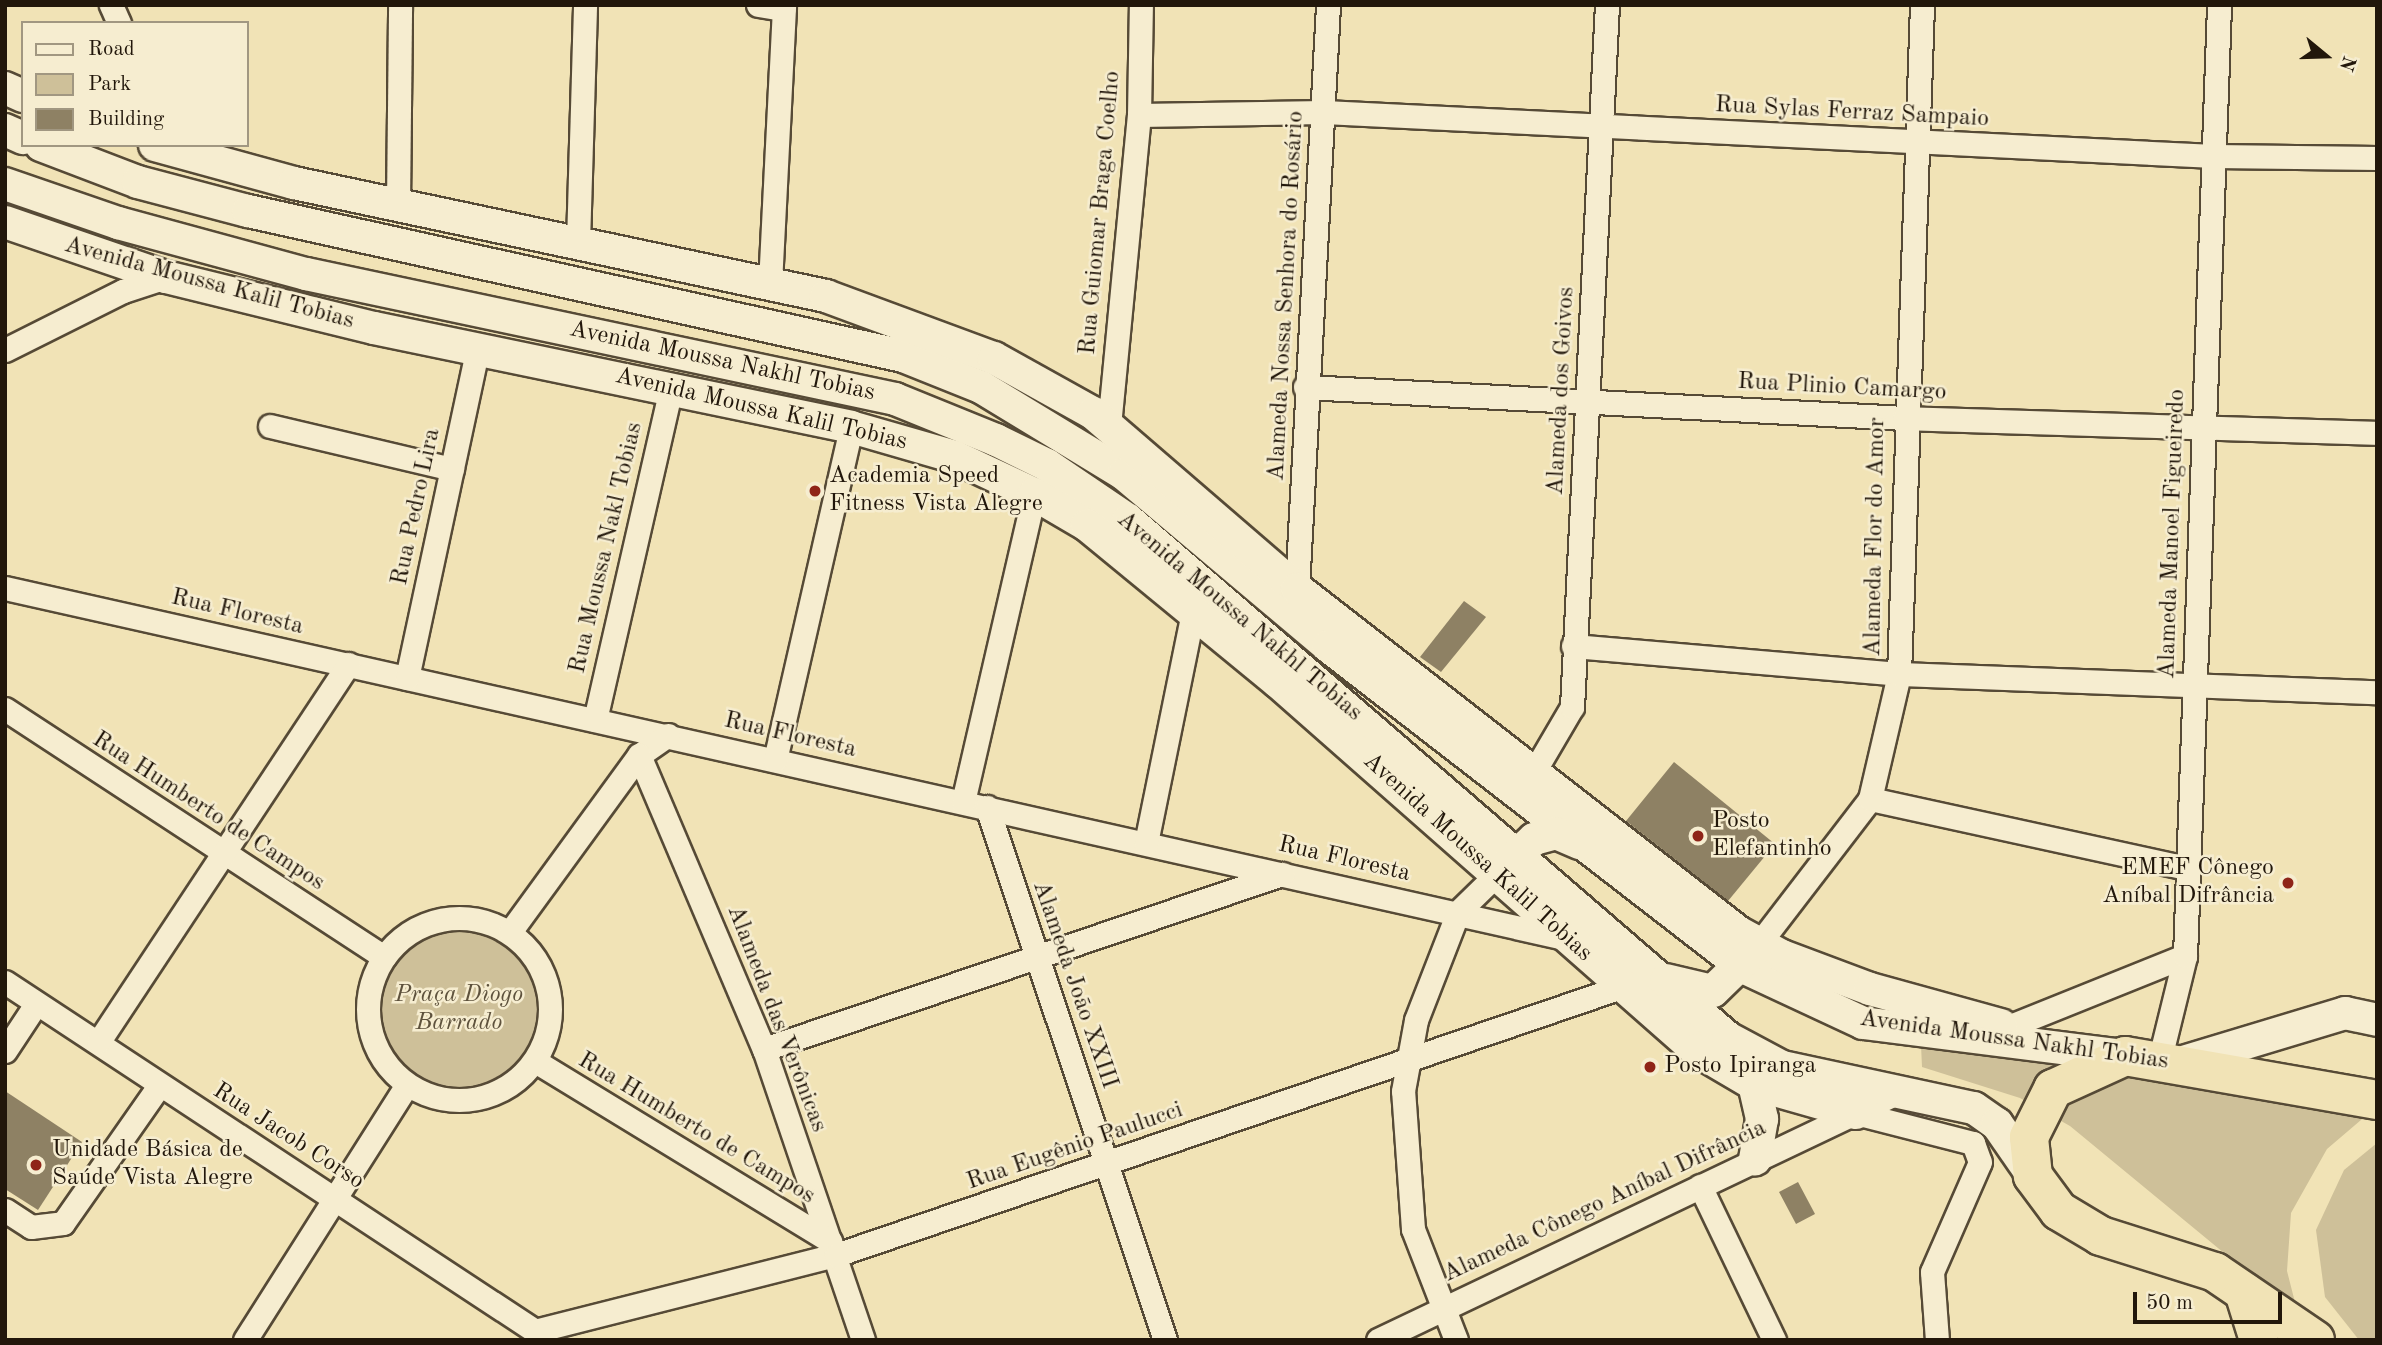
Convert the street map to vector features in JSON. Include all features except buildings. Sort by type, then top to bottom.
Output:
[{"type":"highway","name":"Avenida Moussa Nakhl Tobias","points":[[2153,1061],[2377,1100]]},
{"type":"highway","points":[[2153,1061],[2053,1089],[2029,1137],[2033,1175],[2077,1224],[2202,1267],[2315,1340]]},
{"type":"highway","points":[[2244,1292],[2259,1340]]},
{"type":"main road","points":[[5,88],[21,95]]},
{"type":"main road","points":[[5,130],[21,137]]},
{"type":"main road","name":"Avenida Moussa Nakhl Tobias","points":[[46,147],[138,182],[299,223],[645,295],[903,356],[1041,418],[1124,474],[1328,646],[1444,733],[1527,780],[1591,847],[1681,923],[1746,948],[1863,1023],[2040,1043],[2153,1061]]},
{"type":"main road","points":[[171,147],[398,205],[770,284],[908,321],[994,358],[1109,426],[1201,500],[1297,589],[1427,693],[1527,780],[1746,948],[1870,989],[2008,1027],[2040,1043]]},
{"type":"main road","points":[[171,147],[299,223]]},
{"type":"main road","name":"Avenida Moussa Nakhl Tobias","points":[[5,184],[118,223],[306,274],[895,399],[1047,465],[1128,520],[1457,804],[1506,865]]},
{"type":"main road","name":"Avenida Moussa Kalil Tobias","points":[[5,222],[166,278],[374,328],[478,347],[851,426],[955,457],[1034,494],[1087,525],[1506,865],[1580,937],[1624,986],[1721,1050],[1754,1084],[1856,1113]]},
{"type":"main road","points":[[632,342],[653,327],[653,307],[645,295]]},
{"type":"main road","points":[[695,358],[691,335],[712,311]]},
{"type":"main road","points":[[374,328],[499,316]]},
{"type":"main road","points":[[1124,474],[1201,500]]},
{"type":"main road","points":[[1128,520],[1161,584]]},
{"type":"main road","points":[[1277,681],[1345,708]]},
{"type":"main road","points":[[1427,693],[1444,733]]},
{"type":"main road","points":[[1457,804],[1499,805],[1527,780]]},
{"type":"main road","points":[[1506,865],[1534,839],[1556,833],[1591,847]]},
{"type":"main road","points":[[1580,937],[1690,991],[1713,991],[1746,948]]},
{"type":"main road","points":[[1655,976],[1721,1050],[1782,1067],[1974,1108],[1997,1124],[2033,1175]]},
{"type":"main road","points":[[2153,1061],[2345,1013],[2377,1020]]},
{"type":"main road","points":[[1754,1084],[1762,1119],[1755,1159]]},
{"type":"street","points":[[111,5],[118,21]]},
{"type":"street","points":[[398,205],[401,5]]},
{"type":"street","points":[[578,243],[585,5]]},
{"type":"street","points":[[758,5],[784,7],[770,284]]},
{"type":"street","name":"Rua Guiomar Braga Coelho","points":[[1109,426],[1139,115],[1141,5]]},
{"type":"street","name":"Alameda Nossa Senhora do Rosário","points":[[1297,589],[1305,387],[1324,112],[1328,5]]},
{"type":"street","name":"Alameda dos Goivos","points":[[1527,780],[1572,708],[1607,5]]},
{"type":"street","name":"Alameda Flor do Amor","points":[[1746,948],[1870,799],[1899,674],[1914,142],[1922,5]]},
{"type":"street","name":"Alameda Manoel Figueiredo","points":[[2153,1061],[2185,956],[2219,5]]},
{"type":"street","name":"Rua Sylas Ferraz Sampaio","points":[[1139,115],[1324,112],[2214,156],[2377,158]]},
{"type":"street","points":[[5,350],[123,291],[166,278]]},
{"type":"street","name":"Rua Pedro Lira","points":[[407,677],[478,347]]},
{"type":"street","name":"Rua Plinio Camargo","points":[[1305,387],[1905,418],[2377,433]]},
{"type":"street","name":"Rua Moussa Nakl Tobias","points":[[595,720],[671,388]]},
{"type":"street","points":[[270,426],[452,468]]},
{"type":"street","points":[[775,760],[851,426]]},
{"type":"street","points":[[963,802],[1034,494]]},
{"type":"street","name":"Rua Floresta","points":[[5,588],[1146,843],[1580,937]]},
{"type":"street","points":[[1146,843],[1193,613]]},
{"type":"street","points":[[1573,646],[1899,674],[2194,681],[2377,692]]},
{"type":"street","points":[[99,1041],[225,855],[349,664]]},
{"type":"street","name":"Rua Humberto de Campos","points":[[5,709],[384,957]]},
{"type":"street","points":[[510,933],[639,755],[668,735]]},
{"type":"street","name":"Alameda das Verônicas","points":[[639,755],[764,1049],[863,1340]]},
{"type":"street","points":[[1870,799],[2188,868]]},
{"type":"street","name":"Alameda João XXIII","points":[[987,807],[1165,1340]]},
{"type":"street","points":[[1456,1340],[1413,1229],[1404,1165],[1409,1060],[1416,1020],[1458,912],[1506,865]]},
{"type":"street","points":[[764,1049],[1283,873]]},
{"type":"street","points":[[456,917],[510,933],[532,952],[551,1006],[535,1061],[489,1096],[461,1101],[407,1085],[386,1065],[368,1012],[384,957],[403,936],[456,917]]},
{"type":"street","points":[[2008,1027],[2185,956]]},
{"type":"street","name":"Rua Jacob Corso","points":[[5,982],[36,1004],[99,1041],[159,1086],[336,1199],[537,1335]]},
{"type":"street","name":"Rua Eugênio Paulucci","points":[[537,1335],[1106,1164],[1624,986]]},
{"type":"street","points":[[2345,1013],[2377,1001]]},
{"type":"street","points":[[5,1051],[36,1004]]},
{"type":"street","name":"Rua Humberto de Campos","points":[[535,1061],[833,1248]]},
{"type":"street","points":[[245,1340],[407,1085]]},
{"type":"street","points":[[5,1210],[31,1227],[62,1223],[159,1086]]},
{"type":"street","name":"Alameda Cônego Aníbal Difrância","points":[[1377,1340],[1901,1091]]},
{"type":"street","points":[[1856,1113],[1923,1128],[1973,1143],[1980,1162],[1932,1272],[1937,1340]]},
{"type":"street","points":[[1700,1186],[1774,1340]]},
{"type":"green space","name":"Praça Diogo Barrado","points":[[459,922],[492,929],[521,947],[539,976],[546,1009],[539,1042],[521,1071],[492,1089],[459,1096],[426,1089],[397,1071],[379,1042],[372,1009],[379,976],[397,947],[426,929]]},
{"type":"green space","points":[[1921,1045],[2019,1050],[2368,1114],[2327,1149],[2291,1213],[2287,1271],[2298,1314],[2070,1126],[2020,1098],[1922,1067]]},
{"type":"green space","points":[[2377,1143],[2377,1340],[2359,1340],[2325,1297],[2316,1230],[2344,1170]]},
{"type":"place","name":"Academia Speed Fitness Vista Alegre","points":[[815,491]]},
{"type":"place","name":"Posto Elefantinho","points":[[1698,836]]},
{"type":"place","name":"EMEF Cônego Aníbal Difrância","points":[[2288,883]]},
{"type":"place","name":"Posto Ipiranga","points":[[1650,1067]]},
{"type":"place","name":"Unidade Básica de Saúde Vista Alegre","points":[[36,1165]]}]
